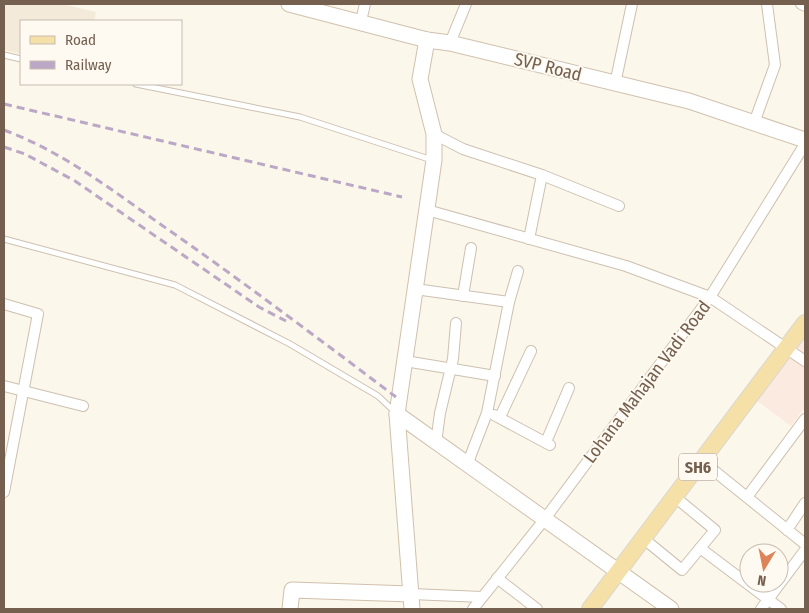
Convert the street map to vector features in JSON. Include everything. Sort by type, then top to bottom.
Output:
[{"type":"main road","name":"SH6","points":[[590,609],[805,323]]},
{"type":"street","name":"SVP Road","points":[[289,4],[321,8],[427,40],[450,43],[689,101],[805,142]]},
{"type":"street","points":[[360,21],[365,4]]},
{"type":"street","points":[[450,43],[466,4]]},
{"type":"street","points":[[615,84],[632,4]]},
{"type":"street","points":[[754,123],[775,65],[767,4]]},
{"type":"street","points":[[801,4],[805,6]]},
{"type":"street","points":[[412,602],[397,414],[434,160],[434,134],[420,78],[427,40]]},
{"type":"street","points":[[434,134],[463,149],[542,175],[619,206]]},
{"type":"street","name":"Lohana Mahajan Vadi Road","points":[[473,609],[544,520],[710,297],[805,142]]},
{"type":"street","points":[[529,238],[542,175]]},
{"type":"street","points":[[427,210],[626,266],[710,297],[805,361]]},
{"type":"street","points":[[463,296],[471,248]]},
{"type":"street","points":[[467,464],[487,413],[509,302],[518,271]]},
{"type":"street","points":[[415,289],[509,302]]},
{"type":"street","points":[[4,304],[38,314],[4,492]]},
{"type":"street","points":[[436,443],[440,413],[453,358],[456,322]]},
{"type":"street","points":[[500,417],[531,351]]},
{"type":"street","points":[[404,361],[495,376]]},
{"type":"street","points":[[4,386],[83,406]]},
{"type":"street","points":[[487,413],[500,417],[548,444],[570,388]]},
{"type":"street","points":[[397,414],[619,572],[655,604],[671,609]]},
{"type":"street","points":[[747,497],[805,419]]},
{"type":"street","points":[[702,461],[805,544]]},
{"type":"street","points":[[644,539],[682,570],[715,530],[675,497]]},
{"type":"street","points":[[787,530],[805,503]]},
{"type":"street","points":[[700,548],[781,609]]},
{"type":"street","points":[[761,609],[805,550]]},
{"type":"street","points":[[497,578],[537,609]]},
{"type":"street","points":[[290,609],[292,590],[412,602],[482,597]]},
{"type":"lane","points":[[4,55],[20,59]]},
{"type":"lane","points":[[141,85],[300,117],[434,160]]},
{"type":"lane","points":[[4,239],[175,285],[290,344],[378,396],[397,414]]},
{"type":"shaded area","points":[[4,4],[62,4],[96,12],[94,20],[20,20],[20,54],[4,50]]},
{"type":"shaded area","points":[[805,333],[805,407],[791,426],[756,400]]},
{"type":"railway","points":[[4,104],[402,197]]},
{"type":"railway","points":[[4,130],[47,149],[106,186],[251,289],[396,397]]},
{"type":"railway","points":[[4,147],[25,154],[75,181],[259,307],[286,321]]}]
